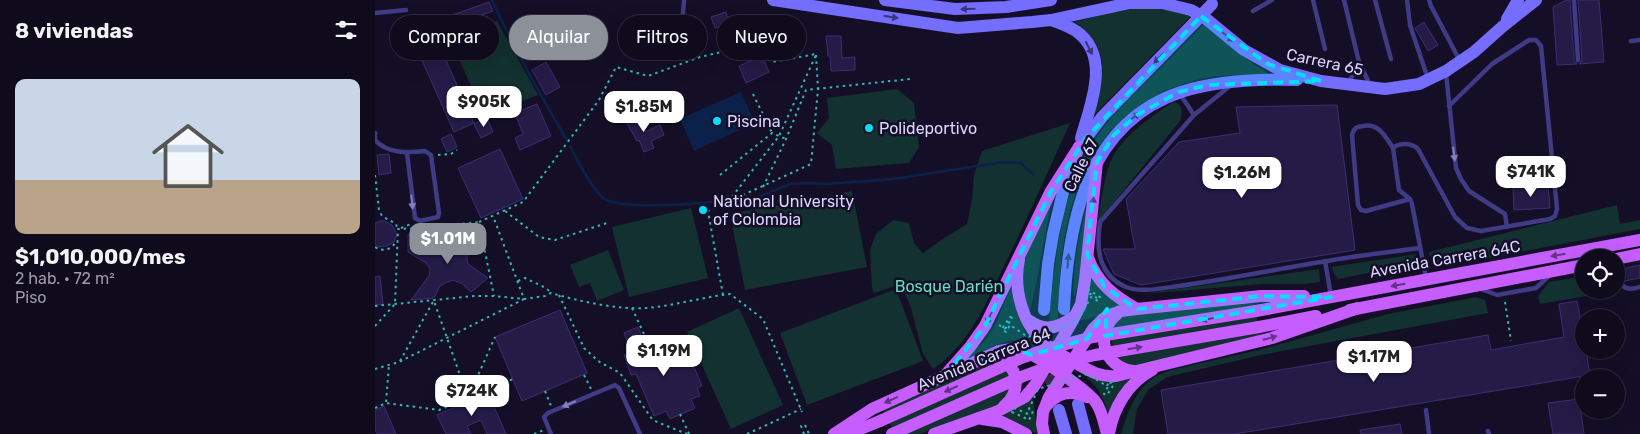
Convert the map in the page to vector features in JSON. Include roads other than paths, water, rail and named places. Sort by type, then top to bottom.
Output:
[{"type":"main road","name":"Carrera 65","points":[[773,0],[958,28],[1051,20],[1130,4],[1162,3],[1177,5],[1205,18],[1244,50],[1268,64],[1292,74],[1321,81],[1385,89],[1410,86],[1446,71],[1474,52],[1501,27],[1536,0]]},
{"type":"main road","points":[[885,0],[955,9],[1006,7],[1051,0]]},
{"type":"main road","points":[[1501,27],[1518,0]]},
{"type":"main road","name":"Calle 67","points":[[1044,310],[1053,234],[1065,184],[1079,147],[1103,116],[1213,2]]},
{"type":"main road","points":[[945,376],[985,326],[1051,191],[1079,147],[1095,86],[1097,74],[1095,64],[1093,55],[1084,38],[1067,26],[1051,20]]},
{"type":"main road","name":"Calle 67","points":[[1064,309],[1068,253],[1078,209],[1097,162],[1114,136],[1127,122],[1149,106],[1179,92],[1208,85],[1288,79],[1321,81]]},
{"type":"main road","points":[[934,434],[962,428],[977,419],[1020,400],[1029,393],[1047,365],[1077,313],[1083,292],[1097,162]]},
{"type":"main road","name":"Avenida Carrera 64C","points":[[1256,311],[1640,240]]},
{"type":"main road","points":[[1087,254],[1096,275],[1105,287],[1137,309]]},
{"type":"main road","points":[[1625,257],[1640,254]]},
{"type":"main road","points":[[1019,259],[1017,291],[1026,317],[1041,339],[1072,361],[1102,376],[1116,376],[1135,372],[1272,338],[1358,308]]},
{"type":"main road","name":"Avenida Carrera 64C","points":[[1259,327],[1575,267]]},
{"type":"main road","points":[[1044,434],[1042,424],[1043,412],[1049,397],[1098,323],[1103,319],[1121,311],[1261,296],[1331,297]]},
{"type":"main road","points":[[1121,311],[1114,317],[1105,332],[1105,348],[1114,364],[1121,369],[1135,372]]},
{"type":"main road","name":"Avenida Carrera 64","points":[[848,434],[1021,358],[1047,349],[1093,338],[1256,311]]},
{"type":"main road","points":[[1026,317],[1038,326],[1051,328],[1068,321],[1077,313]]},
{"type":"main road","name":"Avenida Carrera 64","points":[[892,434],[1021,377],[1056,364],[1104,353],[1259,327]]},
{"type":"main road","points":[[834,434],[872,409],[977,360],[999,351],[1014,348],[1028,353],[1083,390],[1096,402],[1101,411],[1108,434]]},
{"type":"main road","points":[[977,360],[1003,361],[1013,370],[1017,385],[1014,395],[996,412]]},
{"type":"main road","points":[[1108,434],[1113,417],[1126,393],[1142,376],[1162,365]]},
{"type":"main road","points":[[1043,412],[1054,398],[1069,393],[1083,395],[1096,402]]},
{"type":"main road","points":[[1078,404],[1086,434]]},
{"type":"main road","points":[[1059,410],[1066,434]]},
{"type":"main road","points":[[977,419],[1002,422],[1026,434]]},
{"type":"lane","points":[[683,15],[684,0]]},
{"type":"lane","points":[[1253,11],[1273,0]]},
{"type":"lane","points":[[1313,0],[1325,49]]},
{"type":"lane","points":[[1344,0],[1359,62],[1372,88]]},
{"type":"lane","points":[[1375,0],[1391,59]]},
{"type":"lane","points":[[1407,0],[1409,25],[1428,80]]},
{"type":"lane","points":[[1429,0],[1460,62]]},
{"type":"lane","points":[[1574,0],[1578,60]]},
{"type":"lane","points":[[375,13],[406,10]]},
{"type":"lane","points":[[1393,148],[1407,144],[1414,145],[1418,149],[1455,217],[1467,228],[1481,231],[1549,219],[1555,216],[1557,209],[1541,46],[1536,40],[1529,40],[1492,64],[1449,106]]},
{"type":"lane","points":[[1631,41],[1640,40]]},
{"type":"lane","points":[[1346,85],[1359,62]]},
{"type":"lane","points":[[1446,71],[1456,168],[1469,191],[1505,214],[1507,227]]},
{"type":"lane","points":[[1234,83],[1194,115],[1100,222],[1097,244],[1099,257],[1109,276],[1126,287],[1140,290],[1153,289],[1201,283],[1325,261],[1420,248]]},
{"type":"lane","points":[[1179,92],[1194,115]]},
{"type":"lane","points":[[1410,199],[1366,211],[1361,210],[1358,205],[1353,129],[1375,126],[1393,148],[1399,190],[1410,199],[1412,204],[1426,280]]},
{"type":"lane","points":[[375,134],[375,140],[381,146],[407,154],[425,151],[430,153],[433,158],[439,216],[436,218],[418,221],[413,215],[407,154]]},
{"type":"lane","points":[[1325,261],[1331,297]]},
{"type":"lane","points":[[1625,287],[1634,289],[1640,287]]},
{"type":"lane","points":[[551,434],[544,417],[548,413],[612,385],[617,385],[639,434]]},
{"type":"lane","points":[[1426,410],[1429,433]]},
{"type":"water","name":"Piscina","points":[[741,92],[755,123],[694,151],[680,119]]},
{"type":"waterway","points":[[492,0],[509,36],[567,140]]},
{"type":"waterway","points":[[570,146],[593,186],[603,198],[611,202],[639,205],[717,203]]},
{"type":"waterway","points":[[729,207],[747,202],[790,184],[826,184],[893,179],[1004,162],[1021,163],[1034,175]]},
{"type":"tunnel","points":[[1045,357],[1056,398]]},
{"type":"place","name":"Piscina","points":[[717,121]]},
{"type":"place","name":"Polideportivo","points":[[869,128]]},
{"type":"place","name":"National University of Colombia","points":[[703,210]]},
{"type":"park label","name":"Bosque Darién","points":[[949,286]]}]
